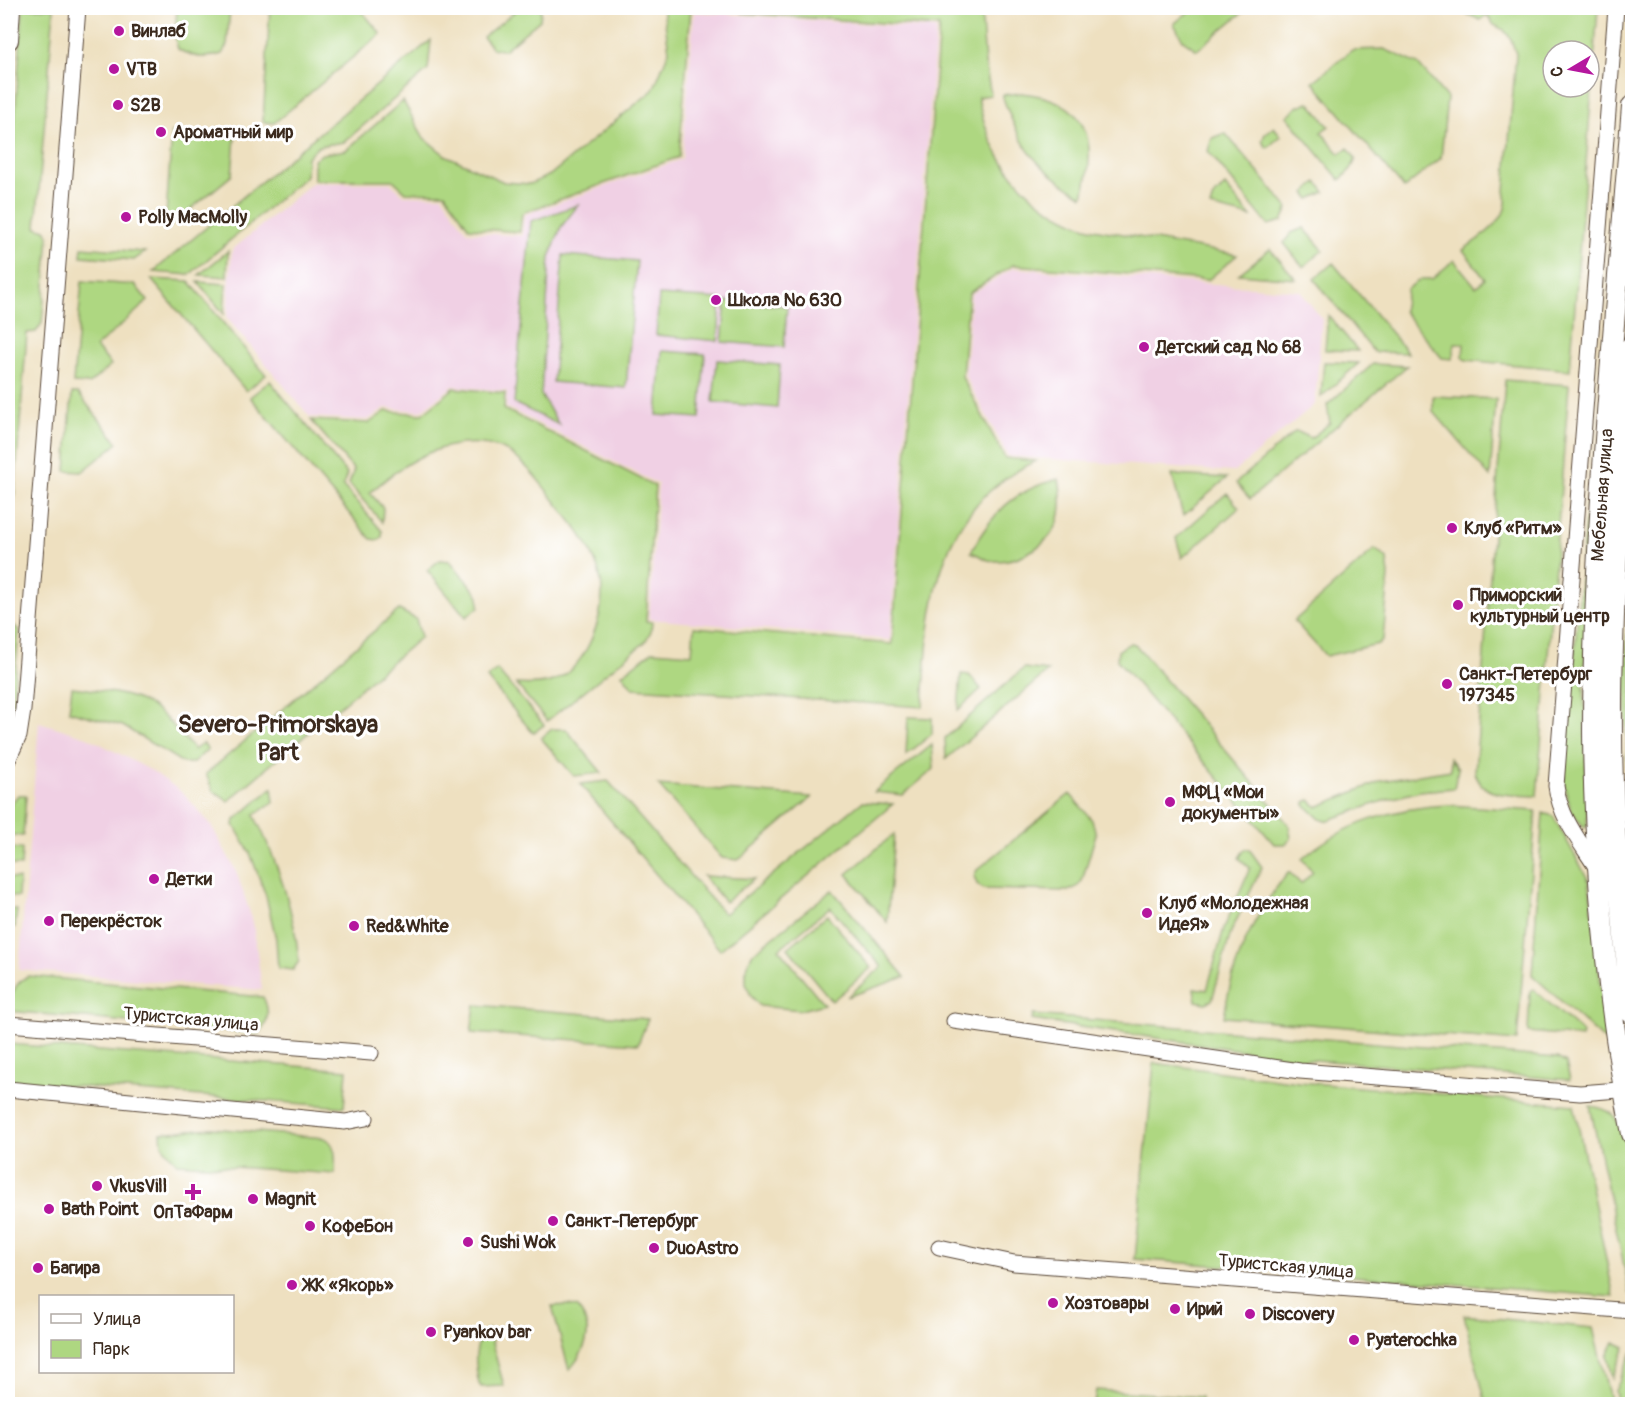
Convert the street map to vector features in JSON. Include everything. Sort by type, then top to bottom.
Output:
[{"type":"street","points":[[8,40],[10,8]]},
{"type":"street","points":[[8,760],[19,736],[22,710],[78,8]]},
{"type":"street","points":[[1599,870],[1564,816],[1558,802],[1556,786],[1616,8]]},
{"type":"street","name":"Мебельная улица","points":[[1632,106],[1596,595],[1593,734],[1599,870],[1632,1134]]},
{"type":"street","name":"Мебельная улица","points":[[1632,345],[1617,528],[1611,733],[1618,869],[1632,1014]]},
{"type":"street","points":[[954,1021],[1300,1071],[1580,1093],[1628,1089]]},
{"type":"street","name":"Туристская улица","points":[[8,1024],[371,1053]]},
{"type":"street","points":[[8,1089],[345,1122],[366,1118]]},
{"type":"street","name":"Туристская улица","points":[[939,1247],[1014,1263],[1632,1311]]},
{"type":"shaded area","name":"Школа № 630","points":[[694,12],[936,29],[890,640],[649,619],[658,484],[506,407],[507,391],[453,386],[421,411],[385,408],[368,420],[310,417],[227,318],[232,250],[312,183],[390,183],[404,195],[442,196],[467,232],[522,236],[524,215],[682,159]]},
{"type":"shaded area","name":"Детский сад № 68","points":[[1013,268],[1300,291],[1322,319],[1315,404],[1234,472],[1008,456],[965,376],[971,294]]},
{"type":"shaded area","points":[[39,722],[87,737],[152,771],[182,792],[211,825],[236,871],[253,922],[262,990],[19,970]]},
{"type":"green space","points":[[23,8],[54,8],[36,227],[45,230],[49,236],[42,323],[36,332],[27,333],[8,576],[8,208]]},
{"type":"green space","points":[[177,8],[230,8],[227,45],[222,54],[200,57],[178,49],[175,37]]},
{"type":"green space","points":[[270,8],[359,8],[381,34],[274,123],[263,122]]},
{"type":"green space","points":[[519,8],[538,8],[541,10],[540,20],[504,50],[493,49],[483,37]]},
{"type":"green space","points":[[663,8],[691,8],[679,157],[522,213],[520,232],[469,228],[445,193],[406,192],[393,180],[314,180],[314,160],[322,154],[346,150],[403,101],[424,138],[445,155],[504,182],[530,184],[550,175],[653,90],[669,51]]},
{"type":"green space","points":[[743,8],[981,8],[985,63],[991,95],[978,97],[983,119],[1001,158],[1027,192],[1063,217],[1088,228],[1237,255],[1208,280],[1013,265],[969,293],[962,377],[1005,458],[1036,461],[1002,481],[976,505],[957,533],[943,564],[934,597],[923,707],[633,688],[622,674],[653,651],[692,654],[694,627],[892,644],[939,27],[742,13]]},
{"type":"green space","points":[[1193,8],[1248,8],[1197,50],[1183,40],[1174,24]]},
{"type":"green space","points":[[1464,8],[1598,8],[1596,39],[1541,39],[1541,99],[1591,99],[1570,370],[1466,360],[1463,357],[1464,344],[1455,344],[1452,359],[1442,358],[1403,311],[1407,289],[1421,279],[1432,279],[1454,260],[1476,287],[1485,279],[1463,250],[1487,232],[1505,210],[1516,54],[1511,39],[1504,30],[1494,25],[1487,15],[1480,20],[1462,12]]},
{"type":"green space","points":[[431,40],[428,70],[344,142],[319,146],[307,157],[306,176],[189,275],[153,272]]},
{"type":"green space","points":[[1384,49],[1418,64],[1447,98],[1441,158],[1404,188],[1313,82],[1352,50]]},
{"type":"green space","points":[[1021,93],[1060,103],[1073,113],[1082,125],[1088,139],[1089,156],[1088,175],[1083,196],[1052,175],[1023,143],[1002,95]]},
{"type":"green space","points":[[1309,102],[1329,126],[1321,132],[1340,154],[1348,148],[1356,159],[1351,169],[1340,180],[1287,116],[1299,106]]},
{"type":"green space","points":[[1274,127],[1281,136],[1267,148],[1262,141],[1265,134]]},
{"type":"green space","points":[[172,132],[235,137],[232,175],[165,230]]},
{"type":"green space","points":[[1225,133],[1288,208],[1282,221],[1268,225],[1208,151],[1212,138]]},
{"type":"green space","points":[[1317,182],[1325,192],[1310,199],[1305,193]]},
{"type":"green space","points":[[1225,186],[1251,217],[1210,207],[1213,197]]},
{"type":"green space","points":[[578,205],[561,227],[550,257],[541,395],[559,425],[514,403],[531,221]]},
{"type":"green space","points":[[1304,228],[1323,250],[1303,267],[1284,243],[1291,233]]},
{"type":"green space","points":[[82,247],[145,252],[134,260],[81,256]]},
{"type":"green space","points":[[1270,249],[1296,279],[1239,274]]},
{"type":"green space","points":[[228,251],[227,277],[199,275]]},
{"type":"green space","points":[[563,255],[637,261],[626,388],[553,382]]},
{"type":"green space","points":[[1333,263],[1408,353],[1374,352],[1314,279]]},
{"type":"green space","points":[[151,279],[189,281],[266,375],[246,391]]},
{"type":"green space","points":[[82,281],[135,285],[148,301],[96,347],[111,365],[89,384],[73,383]]},
{"type":"green space","points":[[198,282],[226,284],[224,314]]},
{"type":"green space","points":[[659,295],[721,299],[718,341],[656,335]]},
{"type":"green space","points":[[726,301],[787,306],[784,347],[722,342]]},
{"type":"green space","points":[[1328,315],[1358,351],[1325,350]]},
{"type":"green space","points":[[662,351],[705,354],[700,418],[657,415]]},
{"type":"green space","points":[[717,360],[780,365],[777,408],[713,402]]},
{"type":"green space","points":[[1324,362],[1359,363],[1321,397]]},
{"type":"green space","points":[[1373,364],[1407,366],[1250,499],[1236,483],[1296,431],[1311,438],[1330,423],[1327,405]]},
{"type":"green space","points":[[1505,380],[1569,385],[1537,796],[1508,795],[1491,791],[1484,787],[1475,772]]},
{"type":"green space","points":[[270,381],[347,474],[343,486],[382,531],[382,537],[378,540],[371,539],[250,397]]},
{"type":"green space","points":[[454,388],[505,393],[504,409],[655,486],[646,621],[652,622],[651,631],[645,642],[547,721],[516,684],[550,682],[570,671],[587,649],[598,622],[601,607],[601,581],[595,560],[566,514],[533,474],[510,453],[484,444],[465,444],[430,452],[414,460],[383,481],[370,493],[383,508],[382,522],[349,484],[354,470],[311,420],[369,423],[386,411],[422,414]]},
{"type":"green space","points":[[72,393],[78,393],[118,443],[82,472],[66,471]]},
{"type":"green space","points":[[1433,396],[1496,399],[1490,477],[1433,411]]},
{"type":"green space","points":[[1172,475],[1227,478],[1183,516]]},
{"type":"green space","points":[[1059,479],[1061,498],[1059,519],[1054,530],[1042,543],[1026,554],[1007,560],[988,560],[971,552],[987,526],[1006,505],[1030,489]]},
{"type":"green space","points":[[1227,493],[1239,508],[1182,558],[1176,538]]},
{"type":"green space","points":[[1587,498],[1591,498],[1584,679],[1587,825],[1584,827],[1571,811],[1564,783]]},
{"type":"green space","points":[[1632,508],[1632,869],[1627,816],[1626,700],[1627,604]]},
{"type":"green space","points":[[1375,549],[1387,559],[1389,576],[1383,639],[1378,644],[1326,656],[1294,621]]},
{"type":"green space","points":[[440,560],[450,561],[479,596],[479,607],[466,617],[427,570]]},
{"type":"green space","points":[[399,610],[416,619],[421,637],[228,801],[213,791],[206,774]]},
{"type":"green space","points":[[8,626],[15,626],[19,631],[12,708],[8,727]]},
{"type":"green space","points":[[1130,643],[1135,644],[1289,825],[1291,839],[1285,844],[1274,844],[1117,660],[1118,651]]},
{"type":"green space","points":[[1024,668],[1048,671],[946,759],[945,738]]},
{"type":"green space","points":[[497,670],[544,725],[533,733],[487,678]]},
{"type":"green space","points":[[961,674],[969,675],[981,689],[958,710]]},
{"type":"green space","points":[[72,687],[129,696],[142,701],[166,718],[194,750],[203,743],[208,749],[193,763],[183,763],[123,726],[69,711]]},
{"type":"green space","points":[[908,717],[932,718],[932,734],[906,755]]},
{"type":"green space","points":[[552,729],[566,729],[602,773],[574,776],[541,738]]},
{"type":"green space","points":[[932,745],[934,769],[903,795],[874,792]]},
{"type":"green space","points":[[1450,758],[1458,769],[1454,788],[1420,791],[1326,821],[1320,819],[1305,805],[1305,802],[1310,800],[1317,807],[1381,781],[1451,770]]},
{"type":"green space","points":[[608,781],[724,914],[862,802],[893,804],[720,950],[580,784]]},
{"type":"green space","points":[[658,785],[812,797],[738,860],[722,858]]},
{"type":"green space","points":[[272,788],[274,802],[254,815],[270,850],[289,904],[299,961],[293,970],[278,968],[276,939],[266,896],[250,853],[234,825],[235,820]]},
{"type":"green space","points":[[1070,794],[1092,820],[1096,834],[1082,881],[1077,887],[1068,891],[983,889],[977,884],[974,876],[977,870]]},
{"type":"green space","points":[[18,795],[26,795],[23,836],[8,835],[8,808]]},
{"type":"green space","points":[[1448,805],[1536,811],[1517,1041],[1224,1017],[1232,977],[1246,940],[1265,905],[1289,872],[1301,884],[1313,872],[1302,859],[1334,836],[1370,820],[1409,809]]},
{"type":"green space","points":[[1543,813],[1553,816],[1589,881],[1607,1040],[1603,1039],[1532,975]]},
{"type":"green space","points":[[894,834],[887,922],[847,874]]},
{"type":"green space","points":[[8,848],[22,849],[21,866],[8,865]]},
{"type":"green space","points":[[1249,849],[1262,867],[1231,932],[1212,1000],[1206,1003],[1196,1001],[1194,988],[1207,990],[1224,928],[1250,868],[1239,858],[1244,850]]},
{"type":"green space","points":[[703,876],[754,879],[725,902]]},
{"type":"green space","points":[[8,878],[19,879],[18,897],[8,896]]},
{"type":"green space","points":[[832,890],[905,977],[847,997],[882,967],[830,907],[779,949],[824,1004],[801,1010],[760,1006],[751,996],[746,983],[746,970],[752,954]]},
{"type":"green space","points":[[8,909],[17,910],[15,927],[8,927]]},
{"type":"green space","points":[[827,915],[871,968],[832,1001],[788,948]]},
{"type":"green space","points":[[28,976],[263,997],[267,1007],[267,1017],[258,1034],[9,1011],[14,990],[19,982]]},
{"type":"green space","points":[[1533,989],[1583,1033],[1582,1037],[1528,1032],[1530,991]]},
{"type":"green space","points":[[475,1005],[648,1019],[638,1044],[471,1033]]},
{"type":"green space","points":[[1033,1015],[1557,1058],[1566,1063],[1570,1080],[1302,1059],[1032,1020]]},
{"type":"green space","points":[[8,1044],[347,1070],[344,1107],[8,1081]]},
{"type":"green space","points":[[1154,1063],[1299,1082],[1574,1105],[1614,1297],[1135,1259]]},
{"type":"green space","points":[[1590,1106],[1612,1114],[1621,1128],[1627,1148],[1633,1227],[1632,1293],[1630,1294]]},
{"type":"green space","points":[[211,1128],[325,1138],[334,1149],[335,1174],[177,1163],[162,1145],[161,1133]]},
{"type":"green space","points":[[569,1305],[578,1308],[586,1324],[587,1332],[584,1348],[569,1370],[552,1306]]},
{"type":"green space","points":[[1464,1315],[1593,1328],[1611,1404],[1486,1404]]},
{"type":"green space","points":[[488,1329],[504,1386],[481,1387],[479,1384],[476,1369],[477,1348]]},
{"type":"green space","points":[[1614,1342],[1625,1347],[1612,1378],[1607,1356]]},
{"type":"green space","points":[[1632,1352],[1632,1404],[1618,1404],[1615,1391]]},
{"type":"green space","points":[[1096,1390],[1201,1397],[1201,1404],[1094,1404]]},
{"type":"place","name":"Винлаб","points":[[119,31]]},
{"type":"place","name":"VTB","points":[[114,69]]},
{"type":"place","name":"S2B","points":[[118,105]]},
{"type":"place","name":"Ароматный мир","points":[[161,132]]},
{"type":"place","name":"Polly MacMolly","points":[[126,217]]},
{"type":"place","name":"Школа № 630","points":[[716,300]]},
{"type":"place","name":"Детский сад № 68","points":[[1144,347]]},
{"type":"place","name":"Клуб «Ритм»","points":[[1452,528]]},
{"type":"place","name":"Приморский культурный центр","points":[[1458,605]]},
{"type":"place","name":"Санкт-Петербург 197345","points":[[1447,684]]},
{"type":"place","name":"МФЦ «Мои документы»","points":[[1170,802]]},
{"type":"place","name":"Детки","points":[[154,879]]},
{"type":"place","name":"Клуб «Молодежная ИдеЯ»","points":[[1147,913]]},
{"type":"place","name":"Перекрёсток","points":[[49,921]]},
{"type":"place","name":"Red&White","points":[[354,926]]},
{"type":"place","name":"VkusVill","points":[[97,1186]]},
{"type":"place","name":"ОпТаФарм","points":[[193,1192]]},
{"type":"place","name":"Magnit","points":[[253,1199]]},
{"type":"place","name":"Bath Point","points":[[49,1209]]},
{"type":"place","name":"Санкт-Петербург","points":[[553,1221]]},
{"type":"place","name":"КофеБон","points":[[310,1226]]},
{"type":"place","name":"Sushi Wok","points":[[468,1242]]},
{"type":"place","name":"DuoAstro","points":[[654,1248]]},
{"type":"place","name":"Багира","points":[[38,1268]]},
{"type":"place","name":"ЖК «Якорь»","points":[[292,1285]]},
{"type":"place","name":"Хозтовары","points":[[1053,1303]]},
{"type":"place","name":"Ирий","points":[[1175,1309]]},
{"type":"place","name":"Discovery","points":[[1250,1314]]},
{"type":"place","name":"Pyankov bar","points":[[431,1332]]},
{"type":"place","name":"Pyaterochka","points":[[1354,1340]]},
{"type":"district","name":"Severo-Primorskaya Part","points":[[278,738]]}]
